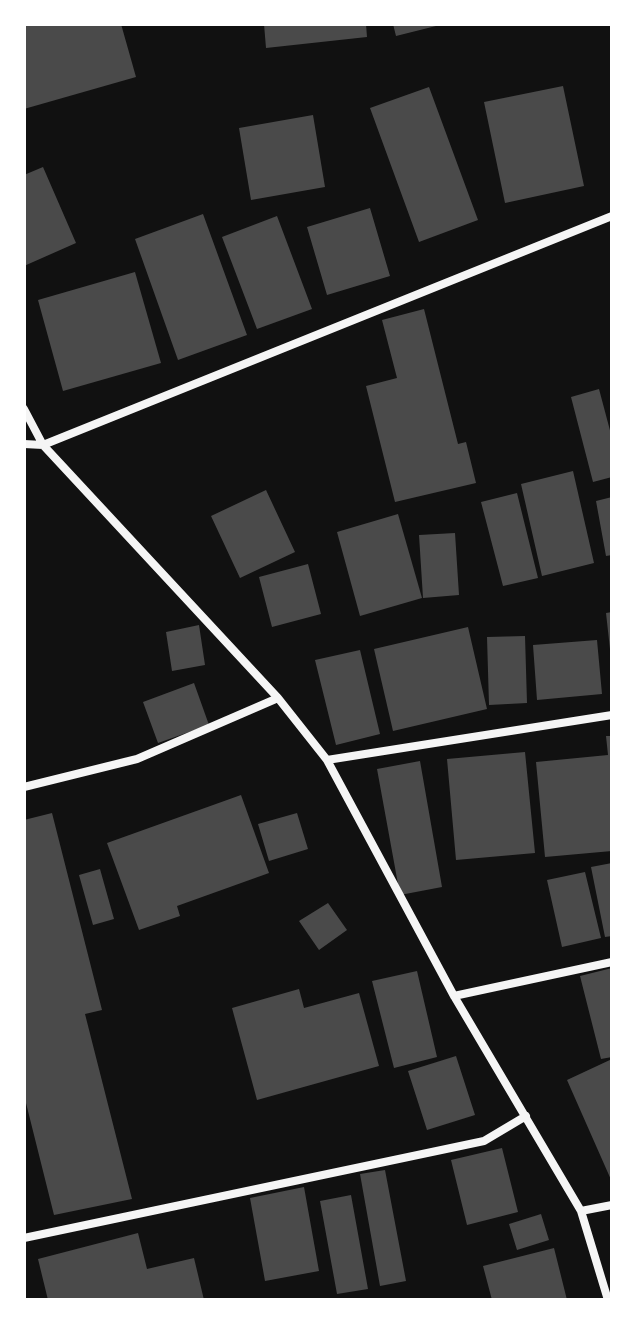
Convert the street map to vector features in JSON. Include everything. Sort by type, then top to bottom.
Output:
[{"type":"street","points":[[24,444],[43,445],[612,216]]},
{"type":"street","points":[[24,409],[43,445],[278,698],[327,760],[454,996],[581,1211],[608,1300]]},
{"type":"street","points":[[24,787],[137,759],[278,698]]},
{"type":"street","points":[[327,760],[612,715]]},
{"type":"street","points":[[454,996],[612,962]]},
{"type":"street","points":[[24,1238],[484,1141],[526,1116]]},
{"type":"street","points":[[581,1211],[612,1205]]},
{"type":"building","points":[[24,24],[121,24],[136,77],[24,109]]},
{"type":"building","points":[[264,24],[366,24],[367,37],[266,48]]},
{"type":"building","points":[[393,24],[440,24],[440,25],[396,36]]},
{"type":"building","points":[[563,86],[584,186],[505,203],[484,102]]},
{"type":"building","points":[[429,87],[478,220],[419,242],[370,108]]},
{"type":"building","points":[[313,115],[325,187],[251,200],[239,128]]},
{"type":"building","points":[[43,167],[76,243],[24,266],[24,175]]},
{"type":"building","points":[[370,208],[390,276],[327,295],[307,227]]},
{"type":"building","points":[[203,214],[247,335],[178,360],[135,239]]},
{"type":"building","points":[[277,216],[312,309],[257,329],[222,237]]},
{"type":"building","points":[[135,272],[161,363],[63,391],[38,300]]},
{"type":"building","points":[[424,309],[458,444],[466,442],[476,483],[395,502],[366,386],[397,378],[382,320]]},
{"type":"building","points":[[599,389],[612,438],[612,477],[593,482],[571,397]]},
{"type":"building","points":[[573,471],[594,563],[542,576],[521,484]]},
{"type":"building","points":[[266,490],[295,552],[240,578],[211,516]]},
{"type":"building","points":[[517,493],[538,578],[503,586],[481,502]]},
{"type":"building","points":[[612,497],[612,555],[606,556],[596,501]]},
{"type":"building","points":[[398,514],[422,598],[360,616],[337,532]]},
{"type":"building","points":[[455,533],[459,595],[423,598],[419,535]]},
{"type":"building","points":[[308,564],[321,614],[272,627],[259,577]]},
{"type":"building","points":[[612,612],[612,649],[610,649],[606,613]]},
{"type":"building","points":[[199,625],[205,665],[172,671],[166,632]]},
{"type":"building","points":[[468,627],[487,709],[393,731],[374,649]]},
{"type":"building","points":[[525,636],[527,703],[489,705],[487,637]]},
{"type":"building","points":[[597,640],[602,694],[537,700],[533,645]]},
{"type":"building","points":[[360,650],[380,734],[336,745],[315,660]]},
{"type":"building","points":[[194,683],[209,725],[158,743],[143,702]]},
{"type":"building","points":[[606,736],[612,736],[612,851],[545,857],[536,762],[608,755]]},
{"type":"building","points":[[525,752],[535,853],[456,860],[447,759]]},
{"type":"building","points":[[420,761],[442,887],[400,895],[377,769]]},
{"type":"building","points":[[241,795],[269,873],[177,906],[180,916],[139,930],[107,843]]},
{"type":"building","points":[[52,813],[102,1010],[85,1014],[132,1199],[54,1215],[24,1095],[24,820]]},
{"type":"building","points":[[297,813],[308,849],[269,861],[258,824]]},
{"type":"building","points":[[612,863],[612,936],[605,937],[591,867]]},
{"type":"building","points":[[100,869],[114,919],[93,925],[79,875]]},
{"type":"building","points":[[585,872],[601,938],[562,947],[547,880]]},
{"type":"building","points":[[328,903],[347,930],[319,950],[299,921]]},
{"type":"building","points":[[612,968],[612,1057],[601,1059],[580,976]]},
{"type":"building","points":[[417,971],[437,1057],[394,1068],[372,981]]},
{"type":"building","points":[[299,989],[304,1008],[359,993],[379,1066],[257,1100],[232,1008]]},
{"type":"building","points":[[456,1056],[475,1115],[427,1130],[408,1071]]},
{"type":"building","points":[[612,1059],[612,1182],[567,1080]]},
{"type":"building","points":[[502,1148],[518,1212],[467,1225],[451,1160]]},
{"type":"building","points":[[385,1170],[406,1281],[380,1286],[360,1174]]},
{"type":"building","points":[[304,1187],[319,1271],[265,1281],[250,1198]]},
{"type":"building","points":[[351,1195],[368,1289],[337,1294],[320,1201]]},
{"type":"building","points":[[541,1214],[549,1240],[517,1250],[509,1224]]},
{"type":"building","points":[[138,1233],[147,1269],[194,1258],[204,1300],[48,1300],[38,1259]]},
{"type":"building","points":[[554,1248],[567,1300],[492,1300],[483,1266]]}]
